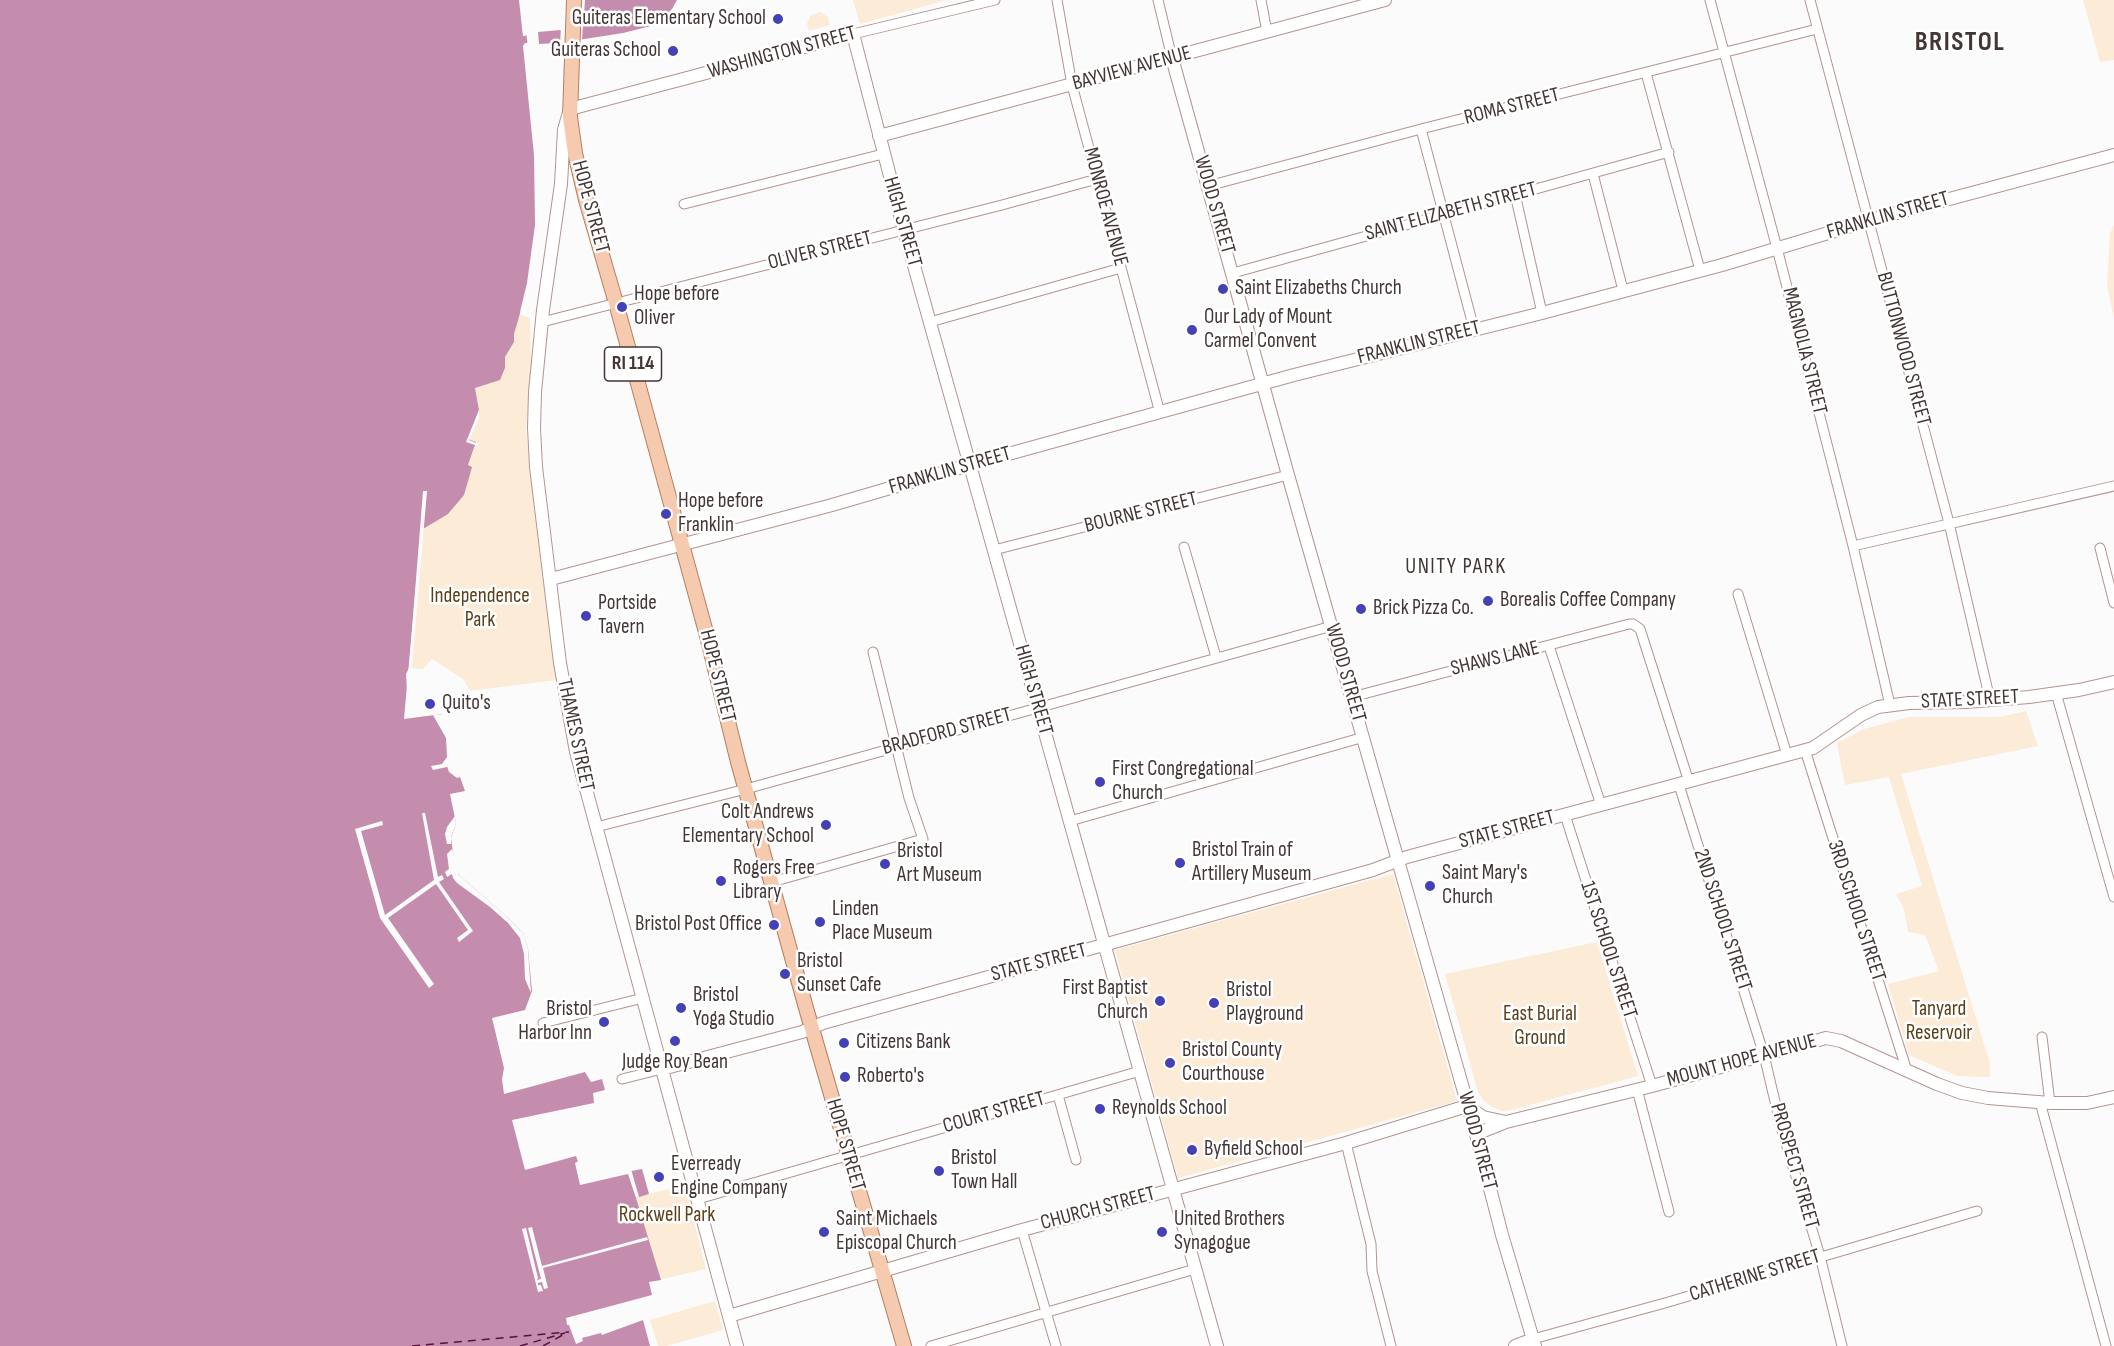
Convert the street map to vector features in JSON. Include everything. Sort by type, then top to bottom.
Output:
[{"type":"main road","name":"HOPE STREET","points":[[574,0],[570,109],[580,174],[812,1029],[904,1346]]},
{"type":"street","name":"WASHINGTON STREET","points":[[570,109],[853,34],[995,0]]},
{"type":"street","name":"MONROE AVENUE","points":[[1057,0],[1072,85],[1160,413]]},
{"type":"street","name":"WOOD STREET","points":[[1158,0],[1172,58],[1288,475],[1534,1343]]},
{"type":"street","points":[[1261,0],[1267,32]]},
{"type":"street","name":"BAYVIEW AVENUE","points":[[879,136],[1385,0]]},
{"type":"street","name":"MAGNOLIA STREET","points":[[1710,0],[1778,248],[1853,546],[1890,705]]},
{"type":"street","name":"BUTTONWOOD STREET","points":[[1810,0],[1948,523],[1990,700]]},
{"type":"street","name":"ROMA STREET","points":[[1208,186],[1420,129],[1817,29]]},
{"type":"street","name":"HIGH STREET","points":[[853,34],[904,230],[1217,1346]]},
{"type":"street","points":[[1647,73],[1700,270]]},
{"type":"street","name":"THAMES STREET","points":[[570,109],[564,130],[561,184],[542,322],[534,428],[536,467],[560,663],[585,788],[737,1346]]},
{"type":"street","points":[[1420,129],[1474,329]]},
{"type":"street","name":"SAINT ELIZABETH STREET","points":[[1233,273],[1669,153]]},
{"type":"street","points":[[684,204],[883,154]]},
{"type":"street","name":"FRANKLIN STREET","points":[[551,579],[832,505],[1264,383],[1542,313],[2114,155]]},
{"type":"street","points":[[561,184],[580,174]]},
{"type":"street","points":[[1593,174],[1623,290]]},
{"type":"street","name":"OLIVER STREET","points":[[542,322],[1097,179]]},
{"type":"street","points":[[1515,194],[1542,313]]},
{"type":"street","points":[[930,322],[1121,268]]},
{"type":"street","name":"BOURNE STREET","points":[[994,550],[1288,475]]},
{"type":"street","points":[[1853,546],[2114,486]]},
{"type":"street","points":[[1184,547],[1216,657]]},
{"type":"street","points":[[2100,548],[2113,599]]},
{"type":"street","points":[[1738,594],[1787,755]]},
{"type":"street","name":"SHAWS LANE","points":[[1352,697],[1629,624],[1637,625]]},
{"type":"street","name":"2ND SCHOOL STREET","points":[[1637,625],[1764,1055]]},
{"type":"street","name":"BRADFORD STREET","points":[[596,827],[746,789],[1332,626]]},
{"type":"street","points":[[1549,646],[1601,806]]},
{"type":"street","points":[[772,882],[923,838],[909,798],[873,652]]},
{"type":"street","name":"STATE STREET","points":[[622,1078],[812,1029],[823,1023],[1373,870],[1398,861],[1805,750],[1821,744],[1867,711],[1890,705],[1990,700],[2056,693],[2114,681]]},
{"type":"street","points":[[2056,693],[2114,897]]},
{"type":"street","points":[[1070,821],[1364,737]]},
{"type":"street","name":"3RD SCHOOL STREET","points":[[1805,750],[1907,1071]]},
{"type":"street","name":"1ST SCHOOL STREET","points":[[1565,815],[1652,1086]]},
{"type":"street","points":[[543,1023],[643,998]]},
{"type":"street","points":[[2042,1037],[2045,1103],[2106,1346]]},
{"type":"street","name":"MOUNT HOPE AVENUE","points":[[1476,1134],[1506,1122],[1652,1086],[1819,1039],[1832,1038],[1959,1092],[1988,1098],[2045,1103],[2087,1103],[2114,1096]]},
{"type":"street","name":"PROSPECT STREET","points":[[1764,1055],[1781,1128],[1820,1256],[1842,1346]]},
{"type":"street","name":"COURT STREET","points":[[698,1199],[1140,1071]]},
{"type":"street","points":[[1637,1089],[1669,1212]]},
{"type":"street","points":[[1058,1095],[1076,1160]]},
{"type":"street","points":[[1467,1106],[1483,1117],[1506,1122]]},
{"type":"street","name":"CHURCH STREET","points":[[729,1316],[1022,1230],[1346,1143],[1467,1106]]},
{"type":"street","points":[[1346,1143],[1371,1244],[1372,1271],[1391,1346]]},
{"type":"street","name":"CATHERINE STREET","points":[[1534,1343],[1977,1211]]},
{"type":"street","points":[[1022,1230],[1056,1346]]},
{"type":"street","points":[[931,1346],[1196,1269]]},
{"type":"street","points":[[1515,1346],[1534,1343]]},
{"type":"green space","points":[[853,0],[947,0],[860,24]]},
{"type":"green space","points":[[2083,0],[2114,0],[2114,60],[2100,62]]},
{"type":"green space","points":[[820,12],[828,17],[830,25],[809,31],[807,24],[810,16]]},
{"type":"green space","points":[[2114,225],[2114,318],[2107,286],[2110,234]]},
{"type":"green space","name":"Independence Park","points":[[519,314],[530,318],[531,364],[526,431],[556,680],[470,691],[463,679],[432,659],[423,669],[409,668],[421,528],[472,467],[468,466],[476,443],[468,440],[479,410],[475,388],[505,368],[505,357],[514,342]]},
{"type":"green space","name":"Tanyard Reservoir","points":[[2026,711],[2038,746],[1901,774],[1990,1064],[1990,1077],[1957,1076],[1909,1055],[1888,984],[1939,971],[1925,935],[1908,932],[1904,909],[1896,894],[1922,886],[1889,777],[1845,785],[1837,743],[1864,729],[1909,717],[2001,717]]},
{"type":"green space","points":[[1393,874],[1457,1101],[1178,1178],[1115,950]]},
{"type":"green space","name":"East Burial Ground","points":[[1597,942],[1638,1076],[1511,1110],[1502,1111],[1492,1107],[1483,1100],[1478,1092],[1445,974]]},
{"type":"green space","name":"Rockwell Park","points":[[642,1169],[649,1194],[685,1185],[706,1269],[653,1281],[633,1202]]},
{"type":"green space","points":[[715,1301],[723,1330],[666,1346],[658,1346],[650,1320]]},
{"type":"shaded area","points":[[0,0],[522,0],[536,111],[538,231],[530,279],[514,334],[514,342],[505,357],[505,368],[500,380],[475,388],[479,410],[468,439],[476,442],[468,465],[472,467],[464,495],[448,514],[423,529],[421,528],[404,719],[442,714],[453,764],[447,766],[449,772],[457,778],[460,777],[465,791],[450,794],[456,823],[451,838],[459,875],[523,933],[528,949],[532,991],[525,1010],[492,1018],[504,1068],[502,1079],[504,1094],[585,1072],[591,1082],[602,1079],[605,1090],[593,1093],[594,1103],[512,1120],[525,1170],[576,1156],[585,1180],[642,1169],[649,1194],[636,1198],[661,1280],[649,1282],[652,1295],[566,1318],[567,1325],[569,1325],[576,1344],[583,1341],[582,1338],[601,1333],[602,1335],[643,1320],[650,1346],[0,1346]]},
{"type":"shaded area","points":[[585,0],[677,0],[672,9],[655,25],[623,33],[539,44],[538,32],[583,28]]},
{"type":"pier","points":[[519,0],[525,0],[528,34],[525,36],[523,36]]},
{"type":"pier","points":[[583,24],[582,40],[560,45],[561,26]]},
{"type":"pier","points":[[525,43],[531,43],[539,116],[540,217],[537,253],[529,294],[520,312],[527,283],[535,225],[534,155],[523,46]]},
{"type":"pier","points":[[479,410],[479,419],[469,440],[479,444],[478,446],[466,442]]},
{"type":"pier","points":[[423,491],[427,491],[410,690],[407,691],[406,674],[409,668]]},
{"type":"pier","points":[[445,714],[453,734],[450,738],[456,765],[433,770],[431,766],[442,764],[447,757],[446,738],[433,715]]},
{"type":"pier","points":[[422,813],[425,813],[438,877],[442,875],[444,879],[439,882],[473,931],[459,942],[457,938],[468,930],[436,884],[388,918],[434,984],[429,988],[380,918],[355,829],[382,821],[383,825],[361,831],[385,915],[434,880]]},
{"type":"pier","points":[[455,816],[456,823],[451,844],[447,844],[445,834],[447,827]]},
{"type":"pier","points":[[452,849],[459,875],[523,933],[528,949],[531,993],[525,979],[524,954],[520,938],[508,923],[490,907],[457,883],[452,874],[447,877],[445,872],[449,869],[447,854]]},
{"type":"pier","points":[[582,1159],[587,1177],[631,1169],[639,1197],[636,1198],[628,1174],[580,1185],[575,1163]]},
{"type":"pier","points":[[532,1227],[542,1266],[647,1237],[648,1240],[543,1268],[548,1288],[544,1289],[542,1282],[538,1283],[543,1291],[538,1292],[522,1229],[526,1228],[537,1280],[541,1279],[528,1228]]},
{"type":"ferry route","points":[[543,1346],[568,1332]]},
{"type":"ferry route","points":[[412,1346],[569,1332]]},
{"type":"ferry route","points":[[520,1346],[565,1333]]},
{"type":"place","name":"Guiteras Elementary School","points":[[778,19]]},
{"type":"place","name":"Guiteras School","points":[[673,51]]},
{"type":"place","name":"Saint Elizabeths Church","points":[[1223,289]]},
{"type":"place","name":"Hope before Oliver","points":[[622,307]]},
{"type":"place","name":"Our Lady of Mount Carmel Convent","points":[[1192,330]]},
{"type":"place","name":"Hope before Franklin","points":[[666,514]]},
{"type":"place","name":"Borealis Coffee Company","points":[[1488,601]]},
{"type":"place","name":"Brick Pizza Co.","points":[[1361,609]]},
{"type":"place","name":"Portside Tavern","points":[[586,616]]},
{"type":"place","name":"Quito's","points":[[430,704]]},
{"type":"place","name":"First Congregational Church","points":[[1100,782]]},
{"type":"place","name":"Colt Andrews Elementary School","points":[[826,825]]},
{"type":"place","name":"Bristol Train of Artillery Museum","points":[[1180,863]]},
{"type":"place","name":"Bristol Art Museum","points":[[885,864]]},
{"type":"place","name":"Rogers Free Library","points":[[721,881]]},
{"type":"place","name":"Saint Mary's Church","points":[[1430,886]]},
{"type":"place","name":"Linden Place Museum","points":[[820,922]]},
{"type":"place","name":"Bristol Post Office","points":[[774,925]]},
{"type":"place","name":"Bristol Sunset Cafe","points":[[785,974]]},
{"type":"place","name":"First Baptist Church","points":[[1160,1001]]},
{"type":"place","name":"Bristol Playground","points":[[1214,1003]]},
{"type":"place","name":"Bristol Yoga Studio","points":[[681,1008]]},
{"type":"place","name":"Bristol Harbor Inn","points":[[604,1022]]},
{"type":"place","name":"Judge Roy Bean","points":[[675,1041]]},
{"type":"place","name":"Citizens Bank","points":[[844,1043]]},
{"type":"place","name":"Bristol County Courthouse","points":[[1170,1063]]},
{"type":"place","name":"Roberto's","points":[[845,1077]]},
{"type":"place","name":"Reynolds School","points":[[1100,1109]]},
{"type":"place","name":"Byfield School","points":[[1192,1150]]},
{"type":"place","name":"Bristol Town Hall","points":[[939,1171]]},
{"type":"place","name":"Everready Engine Company","points":[[659,1177]]},
{"type":"place","name":"Saint Michaels Episcopal Church","points":[[824,1232]]},
{"type":"place","name":"United Brothers Synagogue","points":[[1162,1232]]},
{"type":"district","name":"BRISTOL","points":[[1960,43]]},
{"type":"district","name":"UNITY PARK","points":[[1456,567]]}]
